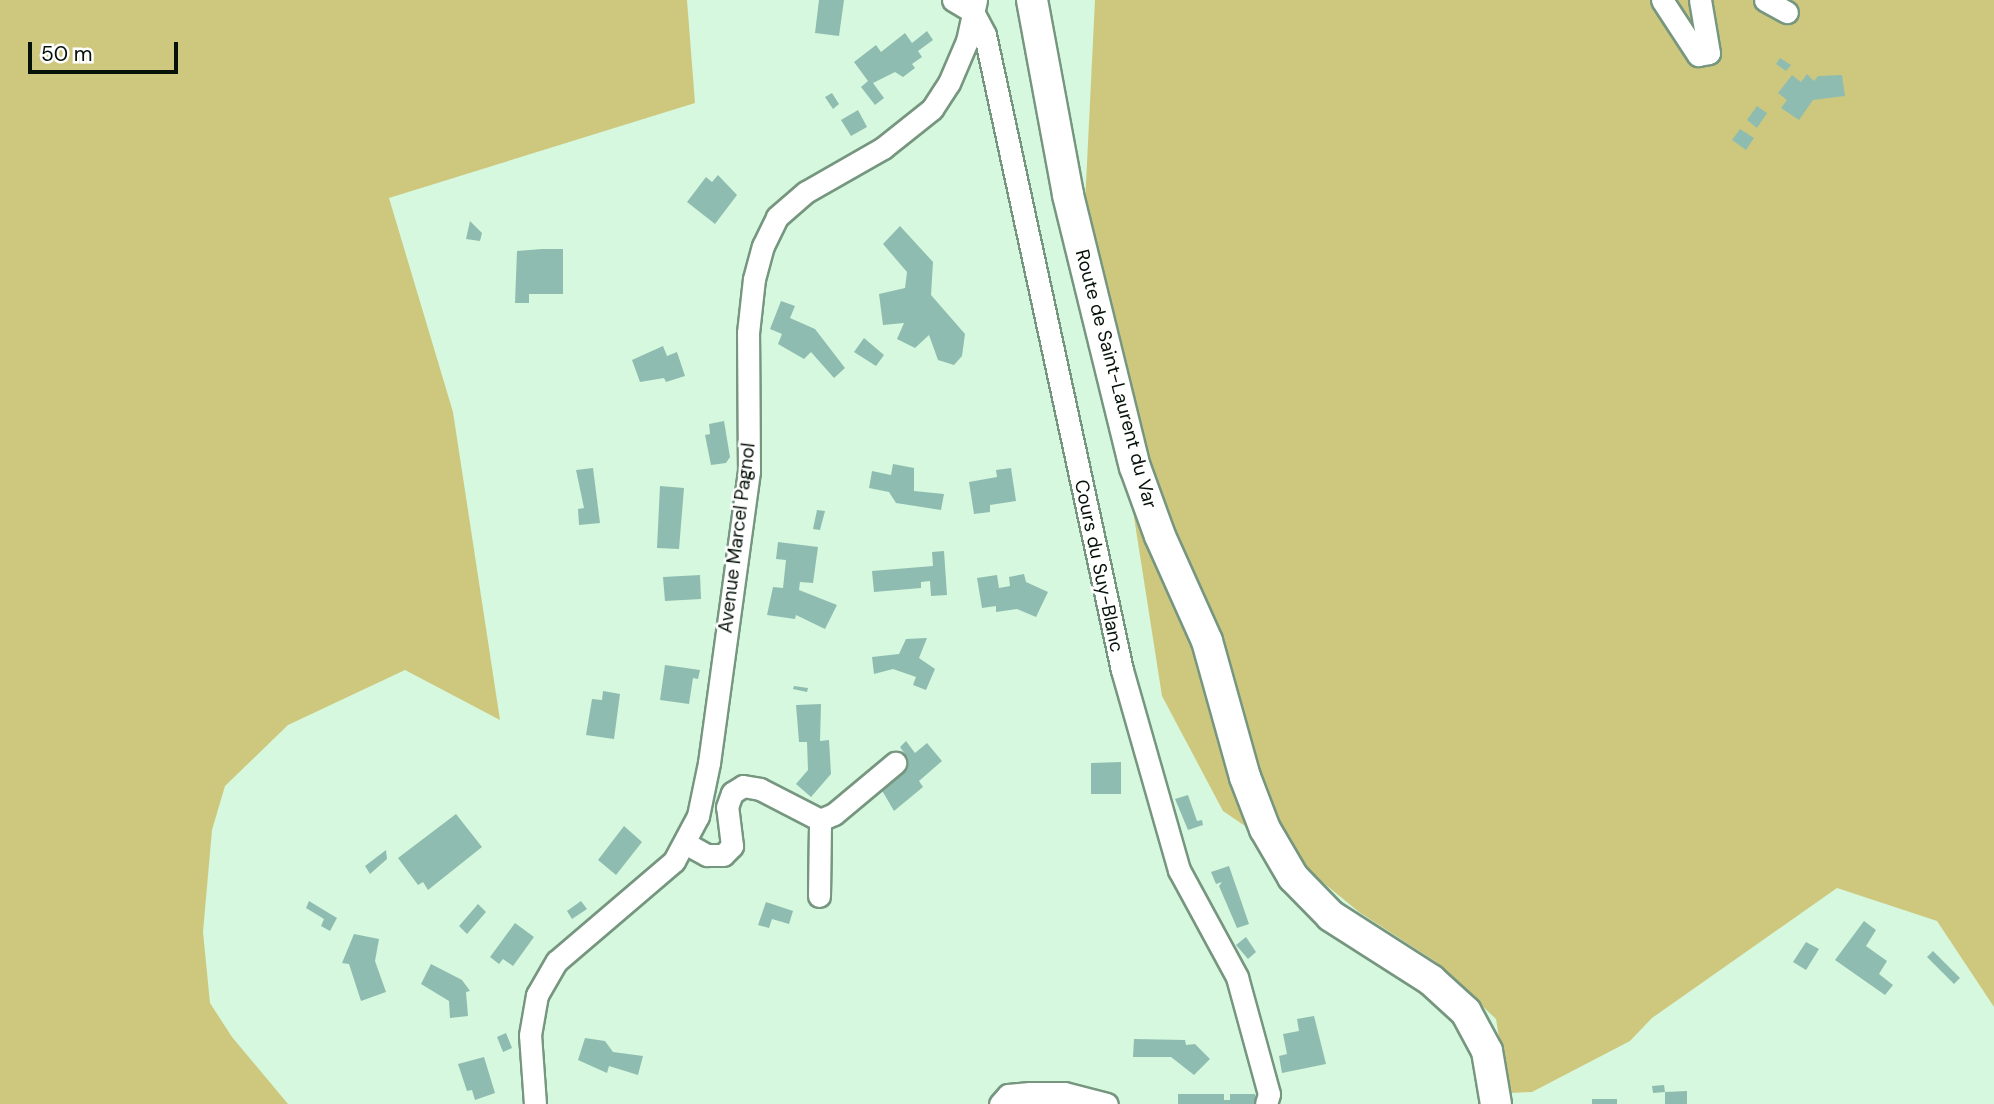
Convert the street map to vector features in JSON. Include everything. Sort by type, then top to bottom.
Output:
[{"type":"main road","name":"Route de Saint-Laurent du Var","points":[[1032,0],[1068,195],[1135,467],[1160,536],[1207,641],[1245,777],[1265,829],[1293,877],[1324,909],[1431,981],[1466,1012],[1488,1051],[1496,1104]]},
{"type":"street","points":[[953,0],[974,6]]},
{"type":"street","points":[[1662,0],[1698,55],[1709,53],[1700,0]]},
{"type":"street","points":[[1765,0],[1787,12]]},
{"type":"street","name":"Avenue Marcel Pagnol","points":[[535,1104],[530,1035],[537,995],[557,961],[652,883],[685,843],[698,816],[709,763],[749,471],[748,333],[754,279],[764,246],[777,217],[806,192],[883,148],[932,109],[949,83],[974,6]]},
{"type":"street","name":"Cours du Suy-Blanc","points":[[974,6],[985,35],[1016,165],[1122,670],[1179,870],[1237,977],[1269,1094],[1266,1104]]},
{"type":"street","points":[[820,820],[834,814],[895,763]]},
{"type":"street","points":[[685,843],[708,855],[723,855],[732,846],[727,807],[732,793],[743,786],[760,789],[820,820]]},
{"type":"street","points":[[819,896],[820,820]]},
{"type":"street","points":[[1000,1104],[1007,1095],[1064,1093],[1107,1104]]},
{"type":"shaded area","points":[[0,0],[687,0],[695,103],[389,198],[453,412],[500,720],[405,670],[288,725],[225,786],[212,830],[203,932],[210,1003],[232,1037],[288,1104],[0,1104]]},
{"type":"shaded area","points":[[1095,0],[1994,0],[1994,1007],[1937,921],[1837,888],[1652,1018],[1630,1041],[1532,1092],[1508,1093],[1496,1019],[1436,962],[1359,912],[1298,862],[1223,811],[1162,696],[1085,204]]},
{"type":"building","points":[[819,0],[844,0],[839,36],[815,33]]},
{"type":"building","points":[[927,31],[933,40],[918,51],[922,57],[912,64],[915,68],[903,77],[895,72],[873,83],[884,98],[875,105],[861,87],[868,81],[854,62],[876,45],[881,52],[905,33],[912,43]]},
{"type":"building","points":[[1780,58],[1791,65],[1786,71],[1776,64]]},
{"type":"building","points":[[1807,74],[1814,81],[1818,76],[1842,75],[1845,96],[1813,100],[1799,120],[1781,108],[1787,100],[1778,93],[1792,75],[1801,82]]},
{"type":"building","points":[[832,93],[839,104],[833,109],[825,97]]},
{"type":"building","points":[[1757,106],[1767,113],[1757,128],[1747,120]]},
{"type":"building","points":[[858,110],[867,127],[851,136],[841,120]]},
{"type":"building","points":[[1740,129],[1754,138],[1746,150],[1732,140]]},
{"type":"building","points":[[718,175],[737,195],[715,224],[687,202],[706,177],[712,182]]},
{"type":"building","points":[[470,221],[482,233],[480,241],[466,239]]},
{"type":"building","points":[[900,226],[933,262],[931,295],[965,334],[962,356],[954,365],[938,360],[929,335],[915,348],[897,339],[904,323],[883,325],[879,294],[905,288],[907,272],[883,244]]},
{"type":"building","points":[[563,249],[563,294],[529,294],[529,303],[515,303],[517,251]]},
{"type":"building","points":[[781,301],[795,306],[790,318],[815,329],[845,368],[834,378],[811,352],[804,359],[778,344],[782,334],[770,329]]},
{"type":"building","points":[[864,338],[884,355],[876,366],[854,352]]},
{"type":"building","points":[[663,346],[667,356],[677,352],[685,376],[666,382],[664,378],[640,382],[632,360]]},
{"type":"building","points":[[724,421],[730,457],[726,463],[711,465],[705,435],[710,434],[709,424]]},
{"type":"building","points":[[893,464],[914,468],[914,491],[944,494],[941,510],[896,503],[889,492],[869,488],[872,471],[891,475]]},
{"type":"building","points":[[593,468],[600,523],[579,525],[578,509],[584,508],[576,470]]},
{"type":"building","points":[[1011,468],[1016,501],[990,505],[990,512],[974,514],[969,482],[997,477],[996,470]]},
{"type":"building","points":[[660,486],[684,488],[679,549],[657,548]]},
{"type":"building","points":[[817,510],[825,511],[820,530],[813,529]]},
{"type":"building","points":[[778,542],[818,547],[813,583],[800,582],[799,590],[837,605],[825,629],[796,615],[795,619],[767,615],[773,587],[783,588],[786,560],[776,559]]},
{"type":"building","points":[[944,551],[947,595],[931,596],[930,581],[921,582],[921,588],[874,592],[872,571],[933,566],[932,552]]},
{"type":"building","points":[[1024,574],[1026,582],[1048,592],[1036,617],[1017,609],[996,612],[996,606],[982,608],[977,578],[997,575],[999,588],[1010,586],[1009,577]]},
{"type":"building","points":[[700,575],[701,599],[665,601],[663,577]]},
{"type":"building","points":[[927,638],[919,658],[935,669],[926,690],[913,685],[916,677],[893,669],[874,674],[872,657],[899,654],[906,639]]},
{"type":"building","points":[[665,665],[700,670],[698,679],[693,678],[689,704],[660,700]]},
{"type":"building","points":[[794,686],[808,688],[807,692],[793,689]]},
{"type":"building","points":[[603,691],[620,694],[614,739],[586,735],[592,699],[602,700]]},
{"type":"building","points":[[821,704],[820,741],[829,740],[831,774],[811,797],[796,784],[808,770],[807,742],[799,742],[796,705]]},
{"type":"building","points":[[906,741],[915,753],[927,743],[942,761],[919,781],[923,787],[894,811],[880,787],[908,758],[900,747]]},
{"type":"building","points":[[1121,762],[1121,794],[1091,794],[1091,763]]},
{"type":"building","points":[[1188,795],[1197,821],[1202,820],[1203,825],[1188,830],[1175,799]]},
{"type":"building","points":[[456,814],[482,847],[428,890],[423,882],[418,885],[398,858]]},
{"type":"building","points":[[624,826],[642,842],[616,875],[598,860]]},
{"type":"building","points":[[386,850],[387,859],[370,874],[365,866]]},
{"type":"building","points":[[1229,866],[1249,924],[1237,928],[1219,886],[1222,882],[1216,884],[1211,872]]},
{"type":"building","points":[[309,901],[337,918],[330,931],[321,926],[324,919],[306,908]]},
{"type":"building","points":[[581,901],[587,909],[572,919],[567,911]]},
{"type":"building","points":[[766,902],[793,911],[789,924],[772,919],[769,928],[758,925]]},
{"type":"building","points":[[478,904],[486,912],[467,934],[459,926]]},
{"type":"building","points":[[1864,921],[1876,930],[1866,946],[1887,961],[1879,974],[1893,985],[1885,995],[1835,960]]},
{"type":"building","points":[[515,923],[534,937],[513,966],[503,959],[499,964],[490,957]]},
{"type":"building","points":[[354,934],[379,939],[375,961],[386,992],[361,1001],[349,964],[342,963]]},
{"type":"building","points":[[1246,937],[1256,952],[1248,959],[1236,945]]},
{"type":"building","points":[[1806,942],[1819,949],[1806,970],[1793,962]]},
{"type":"building","points":[[1933,951],[1960,978],[1954,984],[1927,957]]},
{"type":"building","points":[[431,964],[462,980],[470,991],[466,992],[468,1016],[450,1018],[449,1001],[421,984]]},
{"type":"building","points":[[1314,1016],[1326,1064],[1282,1073],[1279,1056],[1287,1054],[1283,1034],[1299,1031],[1297,1019]]},
{"type":"building","points":[[506,1033],[512,1048],[503,1052],[497,1037]]},
{"type":"building","points":[[585,1038],[605,1041],[613,1052],[643,1056],[638,1075],[609,1066],[607,1073],[578,1060]]},
{"type":"building","points":[[1134,1039],[1185,1040],[1186,1045],[1195,1044],[1210,1059],[1194,1075],[1171,1057],[1133,1057]]},
{"type":"building","points":[[484,1057],[495,1093],[475,1100],[472,1090],[467,1091],[458,1064]]},
{"type":"building","points":[[1664,1085],[1665,1092],[1653,1093],[1652,1086]]},
{"type":"building","points":[[1687,1091],[1687,1104],[1665,1104],[1665,1092]]},
{"type":"building","points":[[1178,1094],[1224,1094],[1224,1100],[1230,1100],[1230,1094],[1255,1094],[1256,1104],[1178,1104]]},
{"type":"building","points":[[1592,1099],[1617,1099],[1617,1104],[1592,1104]]}]
